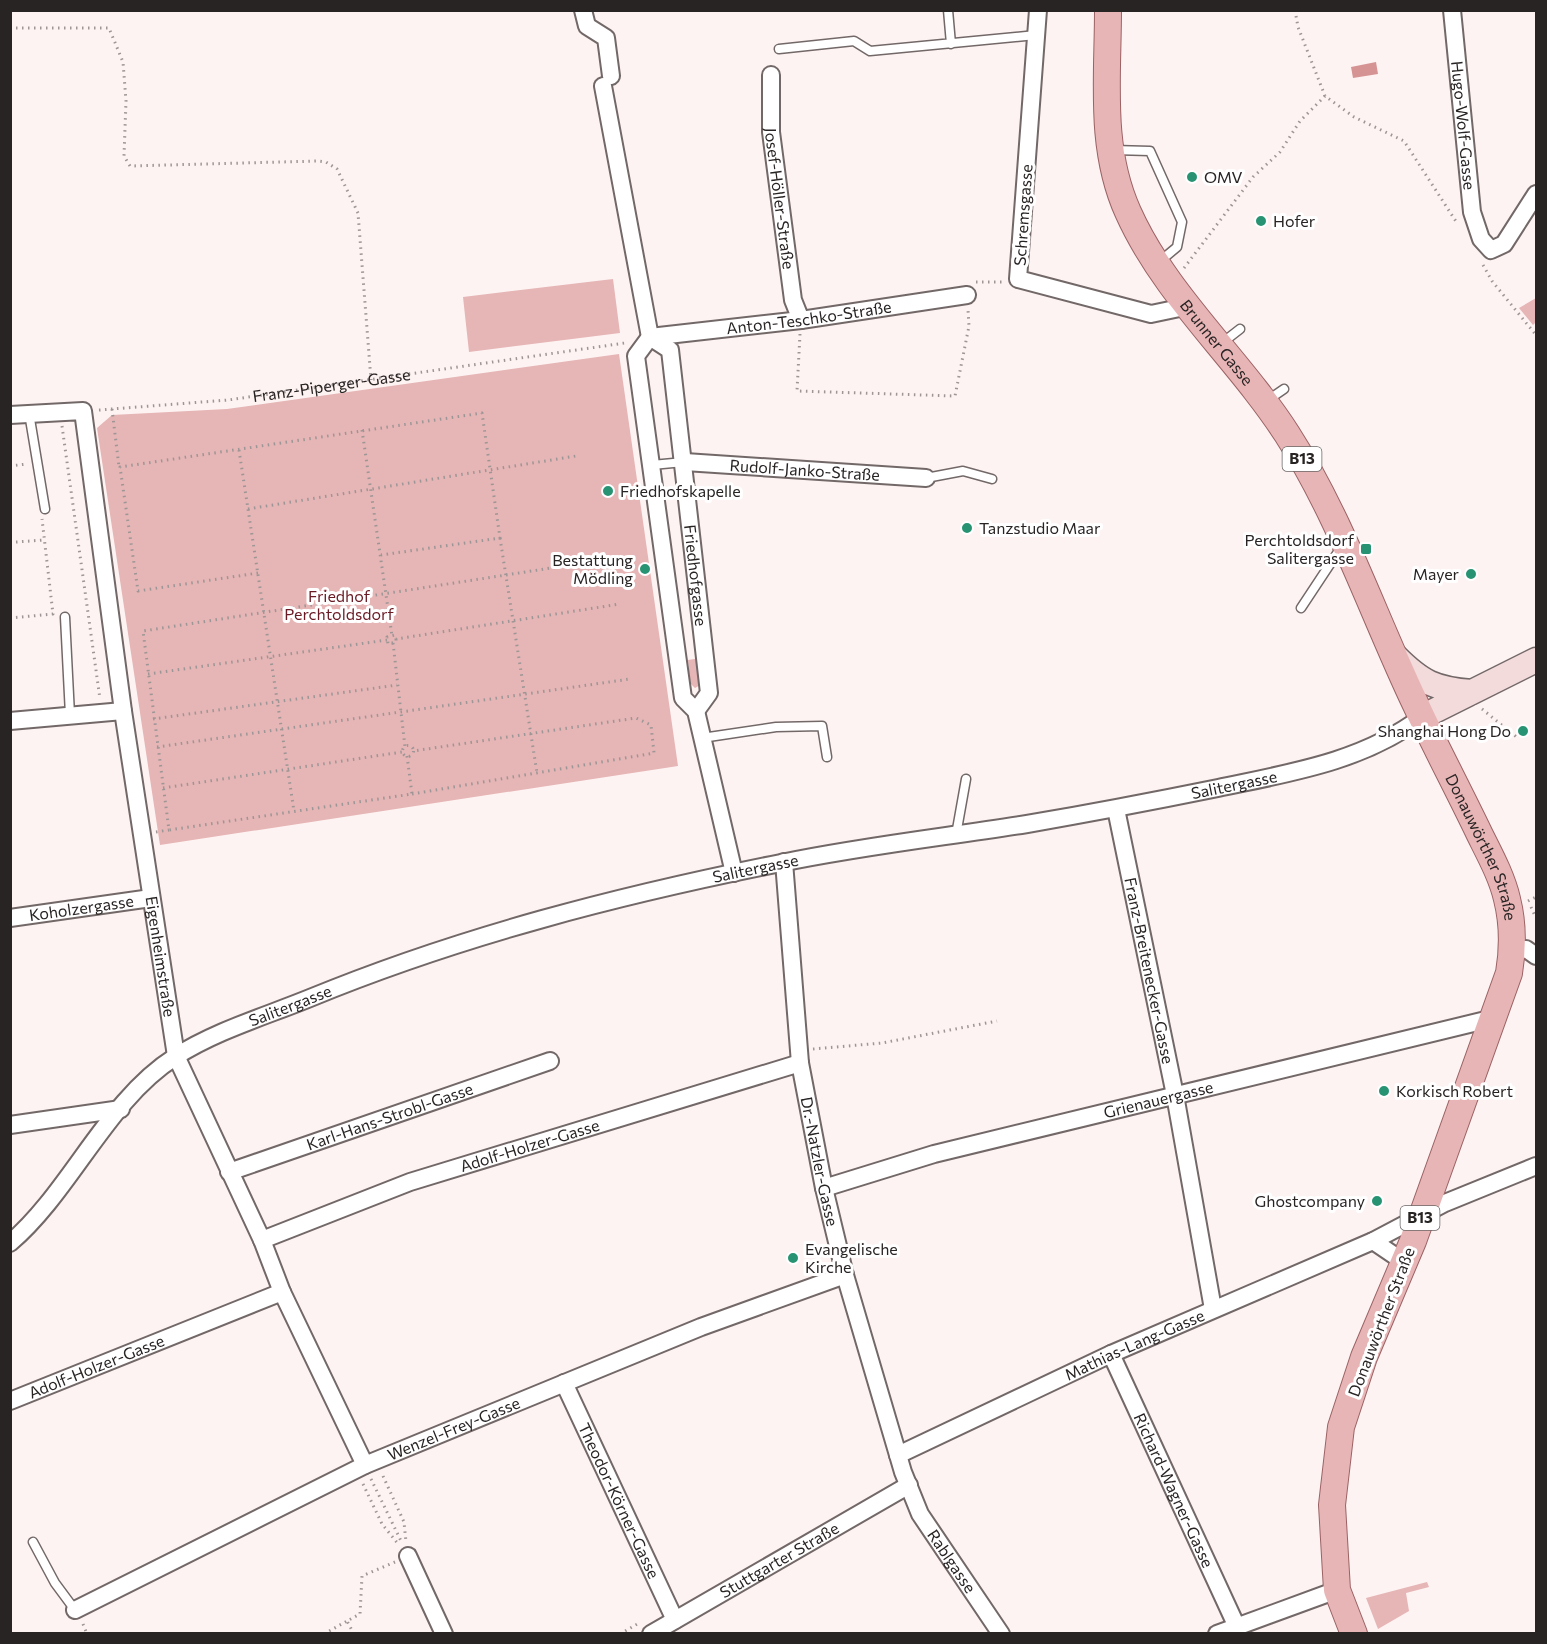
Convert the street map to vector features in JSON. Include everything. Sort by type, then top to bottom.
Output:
[{"type":"main road","name":"Brunner Gasse","points":[[1108,10],[1106,104],[1110,150],[1128,212],[1165,274],[1220,345],[1274,395],[1344,542],[1422,717]]},
{"type":"main road","name":"Brunner Gasse","points":[[1395,657],[1415,677],[1436,688],[1472,692]]},
{"type":"main road","points":[[1422,717],[1536,660]]},
{"type":"main road","name":"Donauwörther Straße","points":[[1354,1634],[1337,1590],[1332,1505],[1341,1427],[1364,1357],[1404,1262],[1509,973],[1525,952],[1491,858],[1422,717]]},
{"type":"street","points":[[583,10],[587,26],[606,38],[607,81],[650,337]]},
{"type":"street","name":"Schremsgasse","points":[[1038,10],[1018,279],[1151,314],[1189,306]]},
{"type":"street","name":"Hugo-Wolf-Gasse","points":[[1452,10],[1472,212],[1481,239],[1491,250],[1504,244],[1536,194]]},
{"type":"street","name":"Josef-Höller-Straße","points":[[771,75],[771,132],[793,300],[801,320]]},
{"type":"street","name":"Anton-Teschko-Straße","points":[[650,337],[801,320],[967,295]]},
{"type":"street","name":"Friedhofgasse","points":[[696,711],[709,693],[685,462],[670,350],[650,337],[636,356],[683,698],[696,711],[734,873]]},
{"type":"street","points":[[10,415],[83,411]]},
{"type":"street","name":"Eigenheimstraße","points":[[83,411],[123,711],[176,1056],[262,1240],[282,1292],[366,1466]]},
{"type":"street","name":"Rudolf-Janko-Straße","points":[[685,462],[926,478]]},
{"type":"street","points":[[10,721],[123,711]]},
{"type":"street","name":"Salitergasse","points":[[10,1243],[39,1213],[121,1109],[158,1069],[195,1045],[384,968],[485,934],[784,862],[1116,809],[1294,772],[1338,760],[1397,735],[1422,717]]},
{"type":"street","name":"Franz-Breitenecker-Gasse","points":[[1116,809],[1174,1095],[1213,1309]]},
{"type":"street","name":"Dr.-Natzler-Gasse","points":[[784,862],[800,1056],[824,1188],[845,1275],[909,1485]]},
{"type":"street","name":"Koholzergasse","points":[[10,918],[151,898]]},
{"type":"street","name":"Grienauergasse","points":[[824,1188],[934,1154],[1494,1018]]},
{"type":"street","name":"Adolf-Holzer-Gasse","points":[[262,1240],[410,1182],[800,1056]]},
{"type":"street","name":"Karl-Hans-Strobl-Gasse","points":[[229,1172],[550,1061]]},
{"type":"street","points":[[10,1125],[121,1109]]},
{"type":"street","name":"Mathias-Lang-Gasse","points":[[898,1455],[1112,1354],[1373,1241],[1445,1203],[1536,1166]]},
{"type":"street","points":[[1373,1241],[1404,1262]]},
{"type":"street","name":"Wenzel-Frey-Gasse","points":[[75,1610],[366,1466],[701,1327],[845,1275]]},
{"type":"street","name":"Adolf-Holzer-Gasse","points":[[10,1401],[282,1292]]},
{"type":"street","name":"Richard-Wagner-Gasse","points":[[1112,1354],[1237,1627]]},
{"type":"street","name":"Theodor-Körner-Gasse","points":[[564,1383],[675,1620]]},
{"type":"street","name":"Stuttgarter Straße","points":[[651,1634],[909,1485]]},
{"type":"street","name":"Rablgasse","points":[[909,1485],[920,1514],[1001,1634]]},
{"type":"street","points":[[408,1556],[444,1634]]},
{"type":"street","points":[[1217,1634],[1337,1590]]},
{"type":"lane","points":[[948,10],[951,44]]},
{"type":"lane","points":[[779,49],[854,41],[870,51],[1036,35]]},
{"type":"lane","points":[[1110,150],[1150,151],[1182,222],[1177,247],[1165,274]]},
{"type":"lane","points":[[1220,345],[1240,329]]},
{"type":"lane","points":[[28,413],[45,509]]},
{"type":"lane","points":[[652,465],[685,462]]},
{"type":"lane","points":[[926,478],[963,471],[992,478]]},
{"type":"lane","points":[[1301,608],[1344,542]]},
{"type":"lane","points":[[65,617],[70,715]]},
{"type":"lane","points":[[702,738],[776,727],[822,726],[827,758]]},
{"type":"lane","points":[[956,835],[966,779]]},
{"type":"lane","points":[[33,1542],[56,1583],[75,1610]]},
{"type":"path","points":[[1294,10],[1298,27],[1325,96],[1354,117],[1404,141],[1460,227]]},
{"type":"path","points":[[10,28],[109,28],[123,62],[126,101],[124,156],[130,166],[318,161],[326,162],[337,170],[345,189],[353,199],[361,229],[371,380]]},
{"type":"path","points":[[1165,274],[1253,177],[1280,153],[1300,121],[1325,96]]},
{"type":"path","points":[[1477,255],[1492,281],[1536,335]]},
{"type":"path","points":[[801,320],[797,391],[955,396],[969,326],[967,295],[971,282],[1008,282],[1018,279]]},
{"type":"path","points":[[1532,330],[1536,327]]},
{"type":"path","name":"Franz-Piperger-Gasse","points":[[83,411],[228,400],[613,346],[650,337]]},
{"type":"path","points":[[112,409],[138,591],[258,573]]},
{"type":"path","points":[[60,412],[102,713]]},
{"type":"path","points":[[120,467],[482,413],[537,773]]},
{"type":"path","points":[[362,430],[392,636]]},
{"type":"path","points":[[239,450],[294,811]]},
{"type":"path","points":[[248,509],[576,456]]},
{"type":"path","points":[[10,618],[53,614],[42,521],[45,509]]},
{"type":"path","points":[[381,555],[500,538]]},
{"type":"path","points":[[16,542],[44,540]]},
{"type":"path","points":[[413,751],[636,717],[651,725],[654,753],[412,794],[169,830],[143,632],[506,573],[603,560]]},
{"type":"path","points":[[405,747],[393,643],[396,639],[620,604]]},
{"type":"path","points":[[388,640],[387,637],[395,635],[396,639]]},
{"type":"path","points":[[148,674],[388,640]]},
{"type":"path","points":[[388,640],[388,644],[393,643]]},
{"type":"path","points":[[157,747],[630,679]]},
{"type":"path","points":[[153,719],[397,685]]},
{"type":"path","points":[[1472,692],[1480,707],[1519,739]]},
{"type":"path","points":[[412,746],[414,755],[403,756],[402,747],[405,747],[412,746]]},
{"type":"path","points":[[163,788],[402,752]]},
{"type":"path","points":[[407,756],[412,794]]},
{"type":"path","points":[[1536,897],[1528,900],[1536,918]]},
{"type":"path","points":[[800,1056],[997,1021]]},
{"type":"path","points":[[366,1466],[382,1524],[408,1556]]},
{"type":"path","points":[[366,1466],[408,1556]]},
{"type":"path","points":[[366,1466],[404,1522],[408,1556]]},
{"type":"path","points":[[324,1634],[360,1614],[363,1576],[408,1556]]},
{"type":"path","points":[[347,1621],[354,1634]]},
{"type":"green space","points":[[613,279],[620,333],[469,352],[463,297]]},
{"type":"green space","points":[[1536,298],[1536,322],[1533,325],[1519,308]]},
{"type":"green space","name":"Friedhof Perchtoldsdorf","points":[[619,354],[678,766],[160,845],[97,428],[112,415],[227,409]]},
{"type":"green space","points":[[701,658],[702,684],[695,688],[690,683],[688,660]]},
{"type":"green space","points":[[1427,1582],[1429,1587],[1406,1593],[1409,1611],[1378,1629],[1366,1598]]},
{"type":"shaded area","points":[[1376,62],[1378,74],[1353,78],[1351,67]]},
{"type":"place","name":"OMV","points":[[1192,177]]},
{"type":"place","name":"Hofer","points":[[1261,221]]},
{"type":"place","name":"Friedhofskapelle","points":[[608,491]]},
{"type":"place","name":"Tanzstudio Maar","points":[[967,528]]},
{"type":"place","name":"Perchtoldsdorf Salitergasse","points":[[1366,549]]},
{"type":"place","name":"Bestattung Mödling","points":[[645,569]]},
{"type":"place","name":"Mayer","points":[[1471,574]]},
{"type":"place","name":"Shanghai Hong Do","points":[[1523,731]]},
{"type":"place","name":"Korkisch Robert","points":[[1384,1091]]},
{"type":"place","name":"Ghostcompany","points":[[1377,1201]]},
{"type":"place","name":"Evangelische Kirche","points":[[793,1258]]}]
